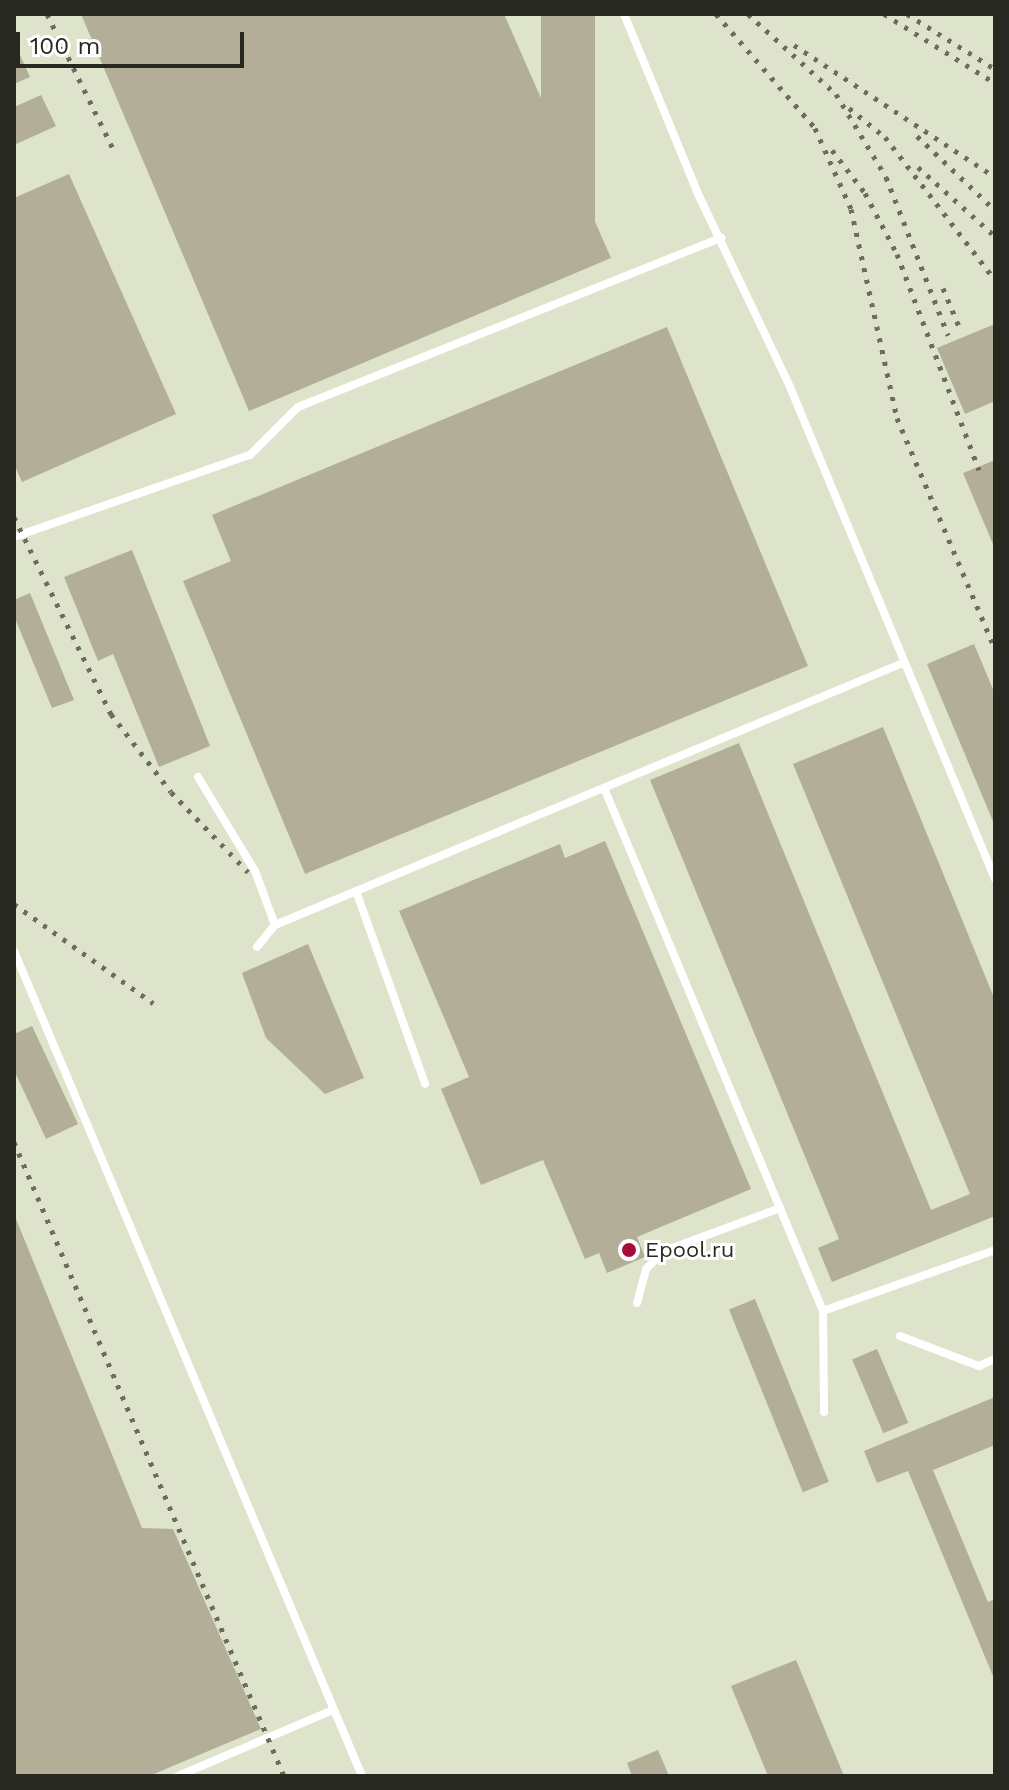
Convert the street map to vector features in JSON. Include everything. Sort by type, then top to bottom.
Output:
[{"type":"lane","points":[[624,14],[995,879]]},
{"type":"lane","points":[[14,537],[250,455],[298,407],[721,238]]},
{"type":"lane","points":[[257,947],[275,925],[903,663]]},
{"type":"lane","points":[[198,777],[255,871],[275,925]]},
{"type":"lane","points":[[604,788],[823,1311],[824,1412]]},
{"type":"lane","points":[[356,891],[425,1084]]},
{"type":"lane","points":[[14,951],[362,1776]]},
{"type":"lane","points":[[637,1303],[646,1269],[664,1251],[780,1208]]},
{"type":"lane","points":[[823,1311],[995,1250]]},
{"type":"lane","points":[[900,1336],[979,1366],[995,1359]]},
{"type":"lane","points":[[178,1776],[333,1710]]},
{"type":"building","points":[[81,14],[504,14],[611,258],[249,411]]},
{"type":"building","points":[[541,14],[595,14],[595,241],[541,241]]},
{"type":"building","points":[[14,42],[30,77],[14,84]]},
{"type":"building","points":[[41,95],[56,126],[14,145],[14,107]]},
{"type":"building","points":[[69,174],[176,414],[22,482],[14,464],[14,198]]},
{"type":"building","points":[[995,324],[995,401],[965,414],[937,348]]},
{"type":"building","points":[[667,327],[808,666],[305,874],[183,581],[231,561],[212,515]]},
{"type":"building","points":[[995,460],[995,549],[963,473]]},
{"type":"building","points":[[132,550],[210,746],[159,767],[113,654],[98,661],[64,577]]},
{"type":"building","points":[[30,593],[74,700],[52,708],[14,616],[14,600]]},
{"type":"building","points":[[974,644],[995,694],[995,826],[927,664]]},
{"type":"building","points":[[883,727],[995,1000],[995,1216],[832,1282],[818,1248],[839,1239],[650,780],[739,743],[931,1210],[970,1194],[793,764]]},
{"type":"building","points":[[605,841],[751,1189],[637,1237],[645,1257],[607,1273],[599,1253],[585,1259],[543,1160],[481,1185],[441,1089],[469,1077],[399,911],[560,844],[565,858]]},
{"type":"building","points":[[308,944],[364,1078],[325,1094],[266,1038],[242,973]]},
{"type":"building","points":[[32,1026],[78,1124],[46,1139],[14,1070],[14,1034]]},
{"type":"building","points":[[14,1214],[142,1528],[173,1529],[261,1729],[149,1776],[14,1776]]},
{"type":"building","points":[[755,1299],[829,1482],[803,1492],[729,1309]]},
{"type":"building","points":[[877,1349],[908,1423],[883,1433],[852,1360]]},
{"type":"building","points":[[995,1397],[995,1445],[933,1470],[988,1602],[995,1599],[995,1681],[908,1471],[877,1483],[864,1451]]},
{"type":"building","points":[[796,1660],[844,1776],[768,1776],[731,1686]]},
{"type":"building","points":[[658,1750],[669,1776],[632,1776],[627,1763]]},
{"type":"railway","points":[[47,14],[115,153]]},
{"type":"railway","points":[[716,14],[815,128],[851,209],[897,418],[995,649]]},
{"type":"railway","points":[[748,14],[836,94],[886,177],[948,335]]},
{"type":"railway","points":[[884,14],[995,83]]},
{"type":"railway","points":[[907,14],[995,69]]},
{"type":"railway","points":[[794,45],[995,177]]},
{"type":"railway","points":[[849,108],[885,137],[995,280]]},
{"type":"railway","points":[[917,136],[995,210]]},
{"type":"railway","points":[[832,150],[865,193],[897,254],[979,470]]},
{"type":"railway","points":[[918,167],[995,236]]},
{"type":"railway","points":[[943,288],[960,329]]},
{"type":"railway","points":[[14,517],[111,714],[171,792],[248,872]]},
{"type":"railway","points":[[14,904],[153,1003]]},
{"type":"railway","points":[[14,1142],[284,1776]]},
{"type":"place","name":"Epool.ru","points":[[629,1250]]}]
